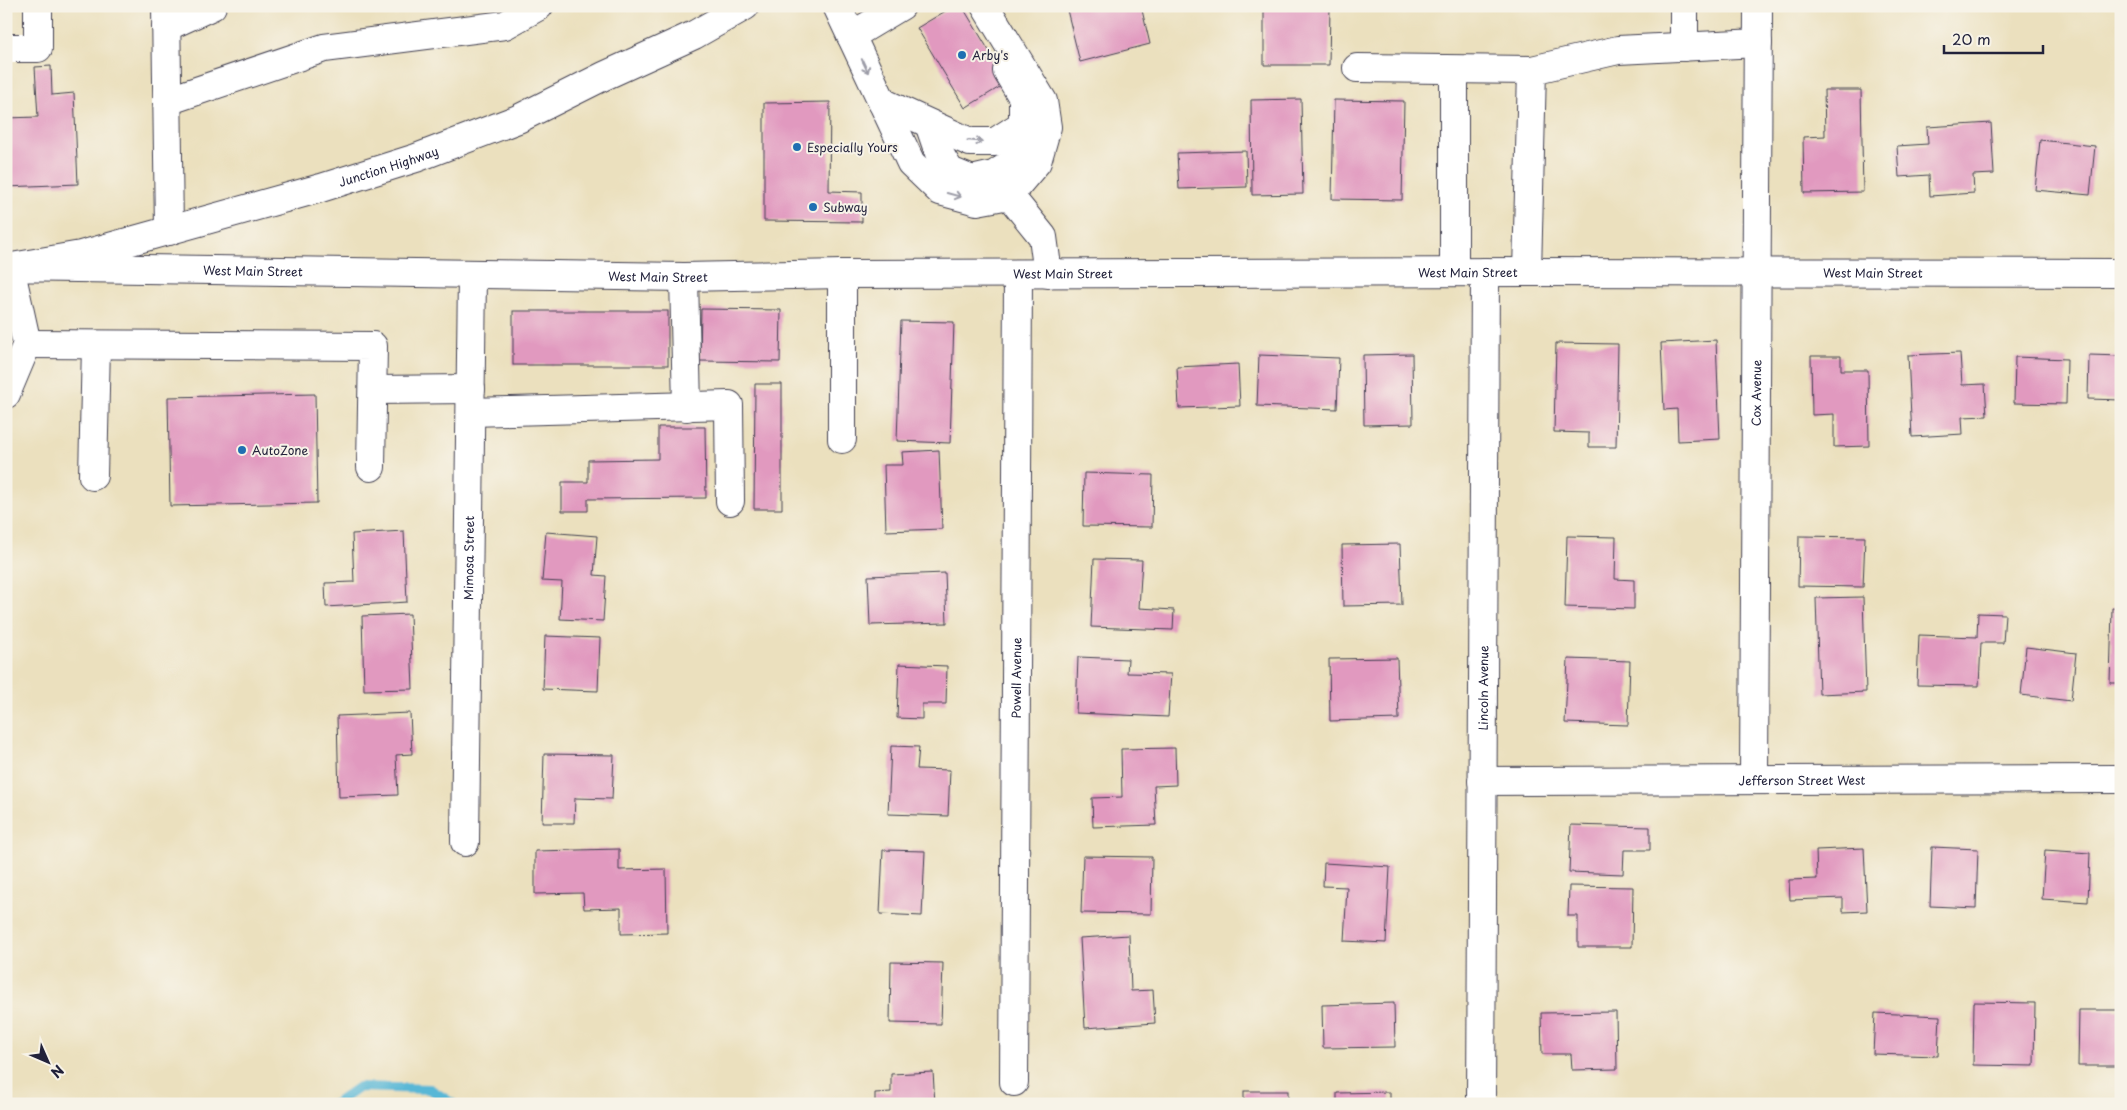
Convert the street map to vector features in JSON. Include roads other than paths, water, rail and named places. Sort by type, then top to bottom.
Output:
[{"type":"street","points":[[6,48],[38,48],[38,6]]},
{"type":"street","points":[[169,231],[166,17],[212,6]]},
{"type":"street","points":[[167,101],[324,48],[505,26],[539,6]]},
{"type":"street","name":"Junction Highway","points":[[8,267],[81,255],[321,188],[416,158],[518,120],[604,76],[694,35],[745,6]]},
{"type":"street","points":[[837,6],[911,163],[940,191],[977,202],[1009,195],[1037,162],[1047,127],[1043,101],[985,6]]},
{"type":"street","points":[[851,36],[901,6]]},
{"type":"street","points":[[929,124],[939,153],[950,171],[972,180],[994,176],[1017,160],[1023,124],[1023,98],[969,6]]},
{"type":"street","points":[[1684,6],[1684,47]]},
{"type":"street","name":"Cox Avenue","points":[[1754,778],[1758,6]]},
{"type":"street","points":[[1357,68],[1532,70],[1618,50],[1758,43]]},
{"type":"street","points":[[1454,70],[1454,272]]},
{"type":"street","points":[[1527,272],[1532,70]]},
{"type":"street","points":[[882,102],[970,142],[995,142],[1023,124]]},
{"type":"street","points":[[1009,195],[1043,237],[1048,274]]},
{"type":"street","points":[[6,394],[26,344],[8,267]]},
{"type":"street","name":"West Main Street","points":[[8,267],[684,277],[842,274],[1454,272],[2121,274]]},
{"type":"street","name":"Lincoln Avenue","points":[[1481,1104],[1485,272]]},
{"type":"street","points":[[842,274],[842,439]]},
{"type":"street","name":"Powell Avenue","points":[[1014,1082],[1018,274]]},
{"type":"street","name":"Mimosa Street","points":[[465,842],[472,275]]},
{"type":"street","points":[[684,277],[687,407]]},
{"type":"street","points":[[26,344],[374,346],[371,467]]},
{"type":"street","points":[[93,476],[96,345]]},
{"type":"street","points":[[373,390],[471,400],[687,407],[729,405],[730,501]]},
{"type":"street","name":"Jefferson Street West","points":[[1482,781],[1754,778],[2121,779]]},
{"type":"waterway","points":[[335,1104],[359,1087],[430,1089],[453,1104]]},
{"type":"place","name":"Arby's","points":[[962,55]]},
{"type":"place","name":"Especially Yours","points":[[797,147]]},
{"type":"place","name":"Subway","points":[[813,207]]},
{"type":"place","name":"AutoZone","points":[[242,450]]}]
